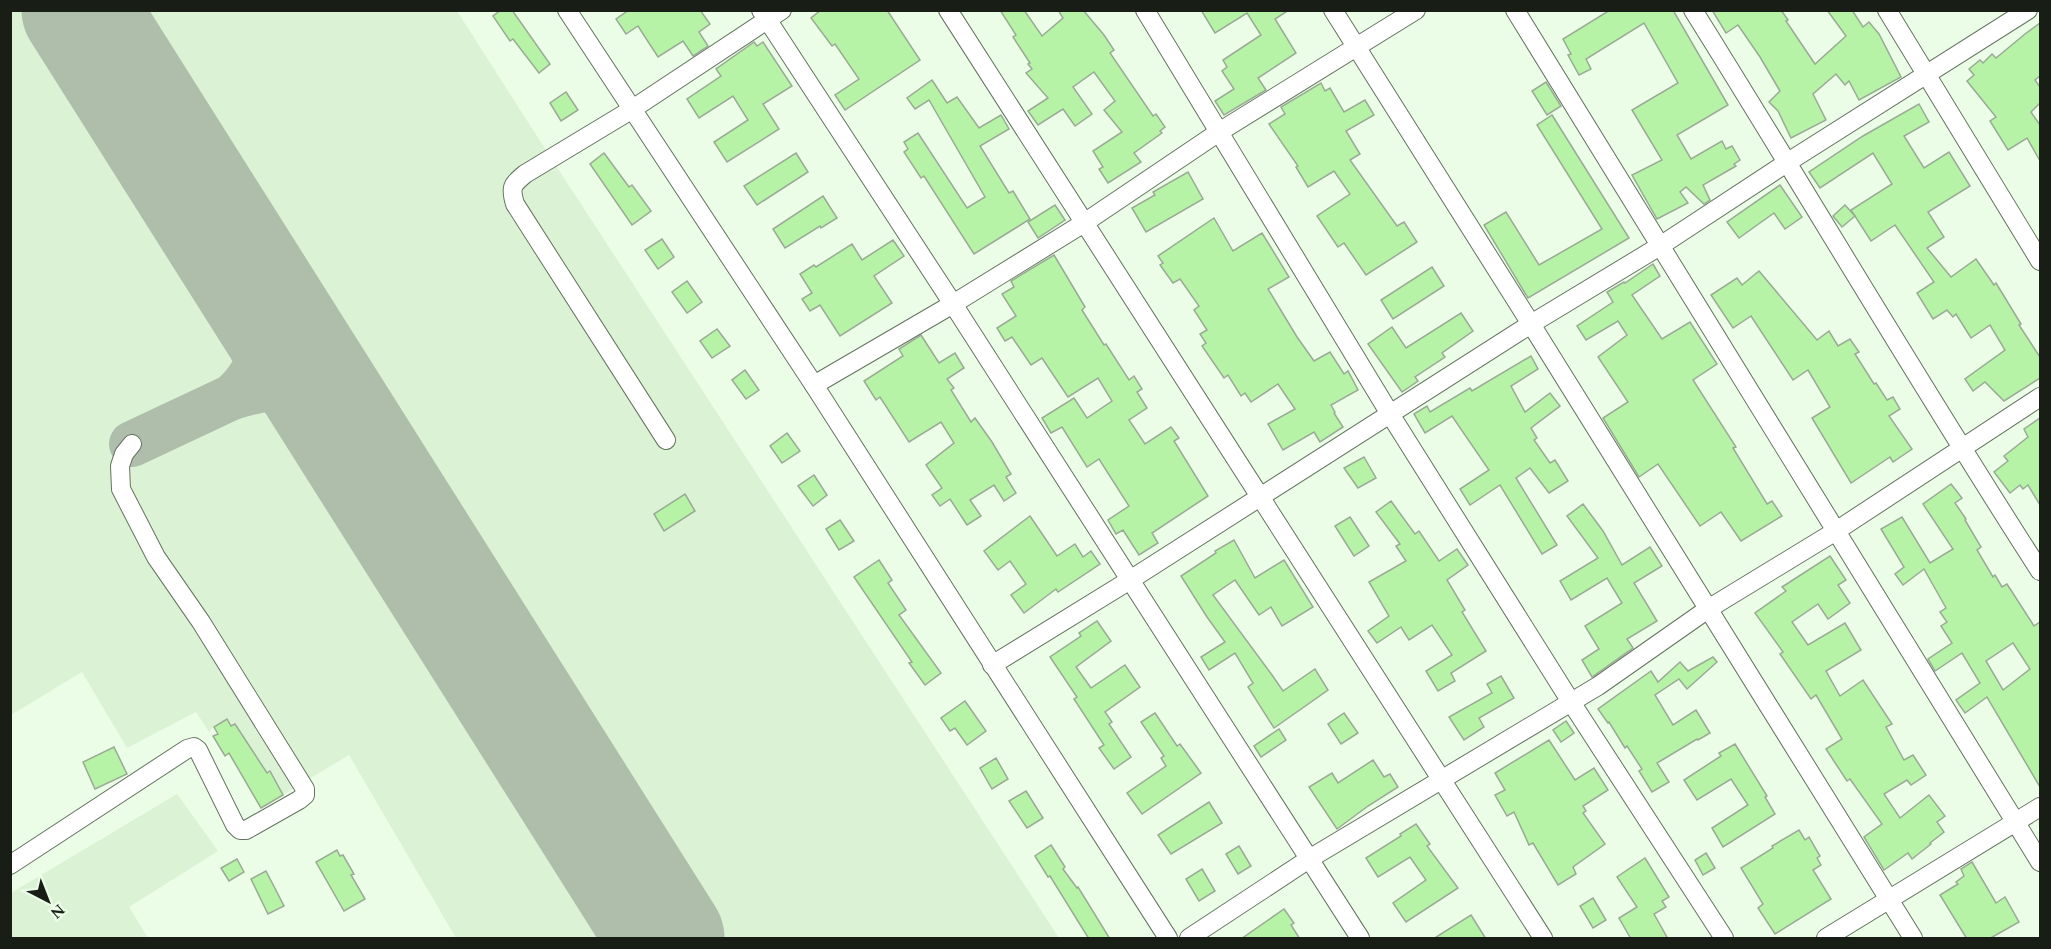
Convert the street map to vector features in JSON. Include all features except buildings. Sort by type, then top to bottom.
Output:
[{"type":"street","points":[[567,10],[814,385],[1168,939]]},
{"type":"street","points":[[948,10],[1544,939]]},
{"type":"street","points":[[1145,10],[1390,414],[1571,702],[1724,939]]},
{"type":"street","points":[[1333,10],[1913,939]]},
{"type":"street","points":[[814,385],[953,304],[1084,223],[1219,132],[1416,10]]},
{"type":"street","points":[[1515,10],[2040,862]]},
{"type":"street","points":[[1693,10],[1961,448],[2040,571]]},
{"type":"street","points":[[1887,10],[2040,261]]},
{"type":"street","points":[[992,665],[1130,580],[1531,324],[1660,246],[2028,10]]},
{"type":"street","points":[[666,440],[515,204],[512,192],[514,183],[525,174],[631,110],[770,14],[1360,939]]},
{"type":"street","points":[[1189,939],[1309,859],[1622,670],[1708,609],[1836,531],[2040,397]]},
{"type":"street","points":[[10,865],[187,749],[194,747],[198,750],[235,825],[240,830],[255,825],[305,795],[305,789],[201,622],[156,556],[121,489],[120,466],[124,454],[132,444]]},
{"type":"street","points":[[1826,939],[2040,807]]},
{"type":"shaded area","points":[[11,11],[457,11],[1059,938],[456,938],[349,755],[261,808],[229,753],[225,756],[213,736],[218,734],[214,727],[209,732],[196,712],[127,748],[82,672],[11,715]]},
{"type":"shaded area","points":[[177,794],[218,851],[129,907],[148,938],[11,938],[11,893]]},
{"type":"taxiway","points":[[132,444],[232,397],[244,385],[253,372],[261,346],[260,318],[254,286]]},
{"type":"taxiway","points":[[232,397],[271,388],[301,393],[315,401],[345,431]]},
{"type":"runway","points":[[80,10],[666,938]]}]
